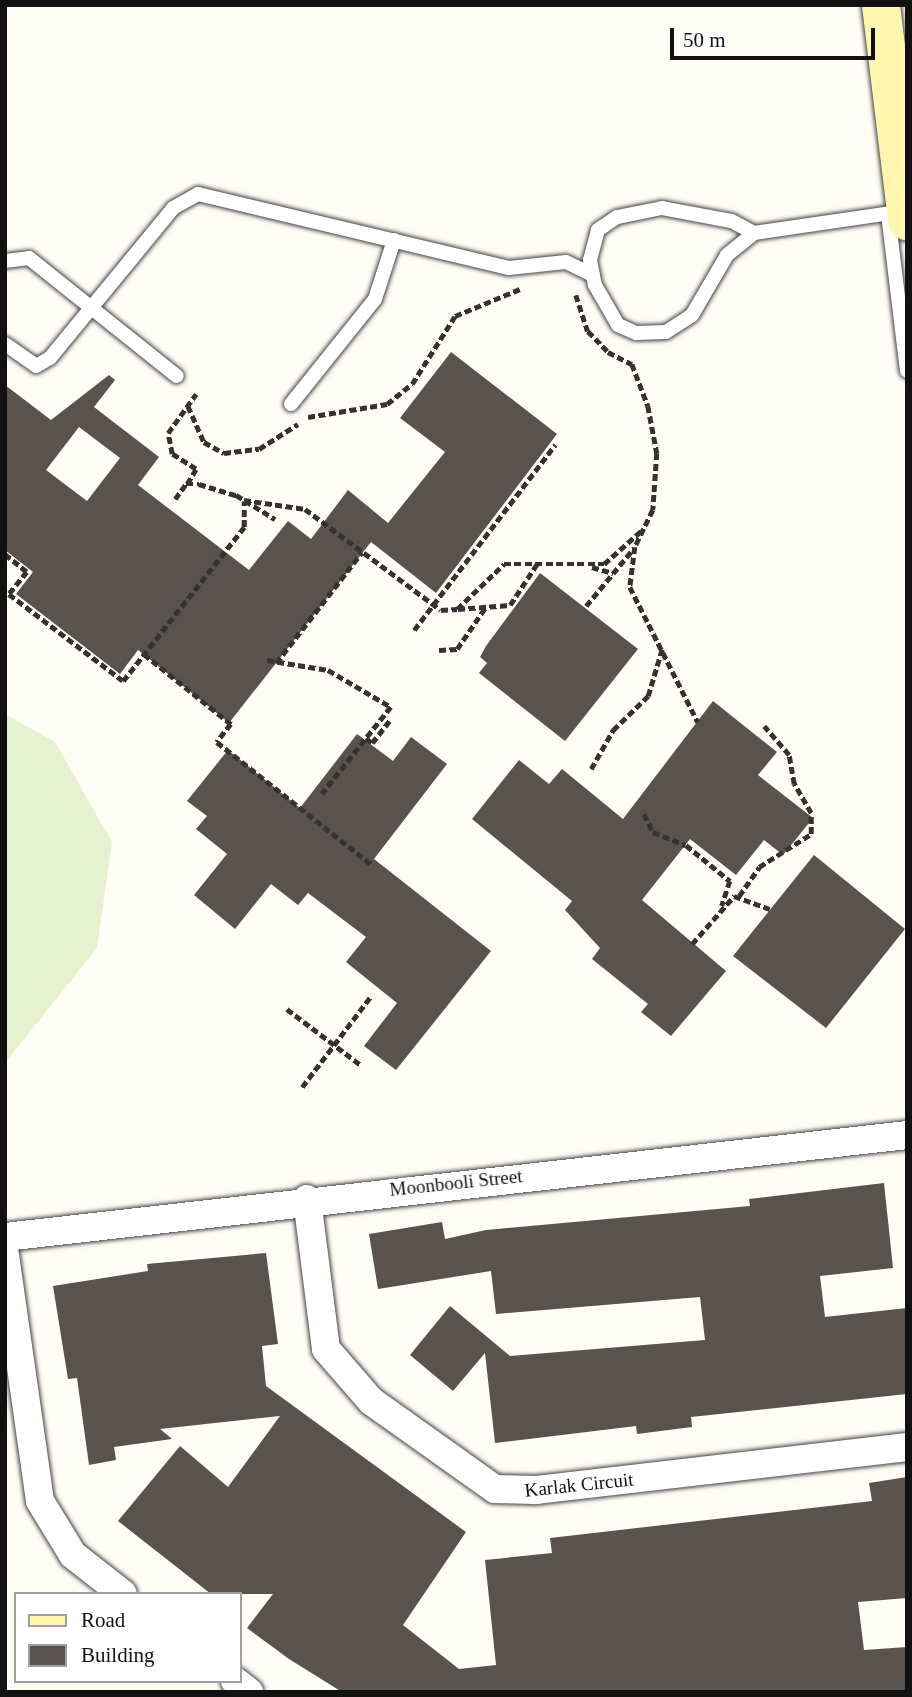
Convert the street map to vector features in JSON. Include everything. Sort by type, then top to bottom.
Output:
[{"type":"main road","points":[[881,5],[900,215]]},
{"type":"street","name":"Moonbooli Street","points":[[5,1237],[307,1199],[907,1135]]},
{"type":"street","name":"Karlak Circuit","points":[[307,1199],[326,1349],[371,1401],[495,1489],[536,1490],[907,1447]]},
{"type":"street","points":[[5,1255],[40,1501],[73,1555],[120,1592]]},
{"type":"lane","points":[[5,344],[30,363],[42,364],[173,208],[198,194],[516,270],[557,262],[593,275]]},
{"type":"lane","points":[[754,233],[727,256],[692,315],[666,332],[618,325],[593,275],[598,230],[640,209],[702,214],[754,233],[900,215],[907,372]]},
{"type":"lane","points":[[291,404],[375,299],[394,240]]},
{"type":"lane","points":[[5,261],[29,258],[177,376]]},
{"type":"path","points":[[574,283],[588,331],[608,352],[632,364],[648,406],[657,453],[653,510],[635,547],[586,606]]},
{"type":"path","points":[[188,406],[204,442],[224,453],[259,449],[322,411],[387,404],[423,371],[455,317],[526,286]]},
{"type":"path","points":[[175,499],[196,470],[172,454],[168,433],[196,394]]},
{"type":"path","points":[[414,630],[555,444]]},
{"type":"path","points":[[186,484],[244,500],[305,509],[432,606],[457,609],[510,605],[537,564]]},
{"type":"path","points":[[244,500],[275,519]]},
{"type":"path","points":[[5,554],[27,572],[9,594],[123,681],[244,527],[244,500]]},
{"type":"path","points":[[591,567],[611,559],[644,528]]},
{"type":"path","points":[[635,547],[630,587],[698,722]]},
{"type":"path","points":[[276,663],[362,552]]},
{"type":"path","points":[[457,609],[504,564],[591,567],[612,573]]},
{"type":"path","points":[[439,650],[457,649],[485,607]]},
{"type":"path","points":[[591,769],[603,743],[648,696],[662,649]]},
{"type":"path","points":[[144,654],[231,724],[218,741],[372,865]]},
{"type":"path","points":[[267,660],[328,670],[391,707],[322,794]]},
{"type":"path","points":[[366,738],[372,743],[389,721]]},
{"type":"path","points":[[722,906],[739,896],[759,867],[811,834],[811,813],[794,785],[789,755],[764,726]]},
{"type":"path","points":[[644,814],[660,838],[686,845],[730,881],[722,906],[692,944]]},
{"type":"path","points":[[739,896],[770,909]]},
{"type":"path","points":[[302,1087],[371,996]]},
{"type":"path","points":[[287,1009],[362,1066]]},
{"type":"green space","points":[[5,714],[55,742],[112,842],[97,948],[5,1063]]},
{"type":"building","points":[[451,352],[557,434],[436,593],[371,542],[229,723],[138,650],[120,674],[16,594],[33,572],[5,550],[5,385],[51,420],[109,375],[115,380],[94,407],[159,457],[138,485],[249,570],[288,521],[311,539],[348,490],[388,523],[445,452],[400,418]],"holes":[[[79,427],[120,458],[87,501],[46,470]]]},
{"type":"building","points":[[540,573],[638,649],[565,741],[479,673],[487,663],[480,657],[486,646]]},
{"type":"building","points":[[713,701],[777,752],[758,775],[813,818],[783,855],[764,840],[736,875],[690,839],[642,900],[726,971],[671,1036],[641,1012],[648,1004],[592,959],[600,948],[565,910],[572,901],[472,819],[519,760],[549,784],[562,769],[623,819]]},
{"type":"building","points":[[357,734],[393,761],[411,737],[447,764],[374,859],[491,951],[396,1070],[364,1046],[397,1003],[346,962],[366,937],[308,893],[298,905],[271,884],[235,929],[194,895],[227,854],[196,829],[207,816],[187,801],[228,750],[300,808]]},
{"type":"building","points":[[814,855],[905,929],[826,1028],[733,956]]},
{"type":"building","points":[[884,1183],[893,1268],[820,1276],[825,1317],[907,1308],[907,1394],[691,1417],[692,1427],[637,1434],[636,1426],[495,1443],[485,1353],[453,1391],[410,1355],[450,1306],[510,1356],[705,1340],[700,1297],[496,1314],[491,1271],[378,1289],[369,1234],[442,1222],[445,1239],[486,1230],[750,1206],[749,1199]]},
{"type":"building","points":[[266,1253],[278,1344],[262,1346],[266,1386],[466,1532],[403,1625],[459,1669],[496,1665],[485,1560],[552,1553],[550,1538],[872,1501],[869,1483],[907,1477],[907,1598],[858,1602],[864,1650],[907,1647],[907,1692],[342,1692],[289,1659],[247,1628],[273,1594],[208,1592],[118,1521],[180,1446],[228,1487],[280,1416],[160,1429],[172,1439],[114,1447],[116,1460],[89,1465],[77,1378],[68,1379],[53,1286],[148,1271],[147,1264]]}]
